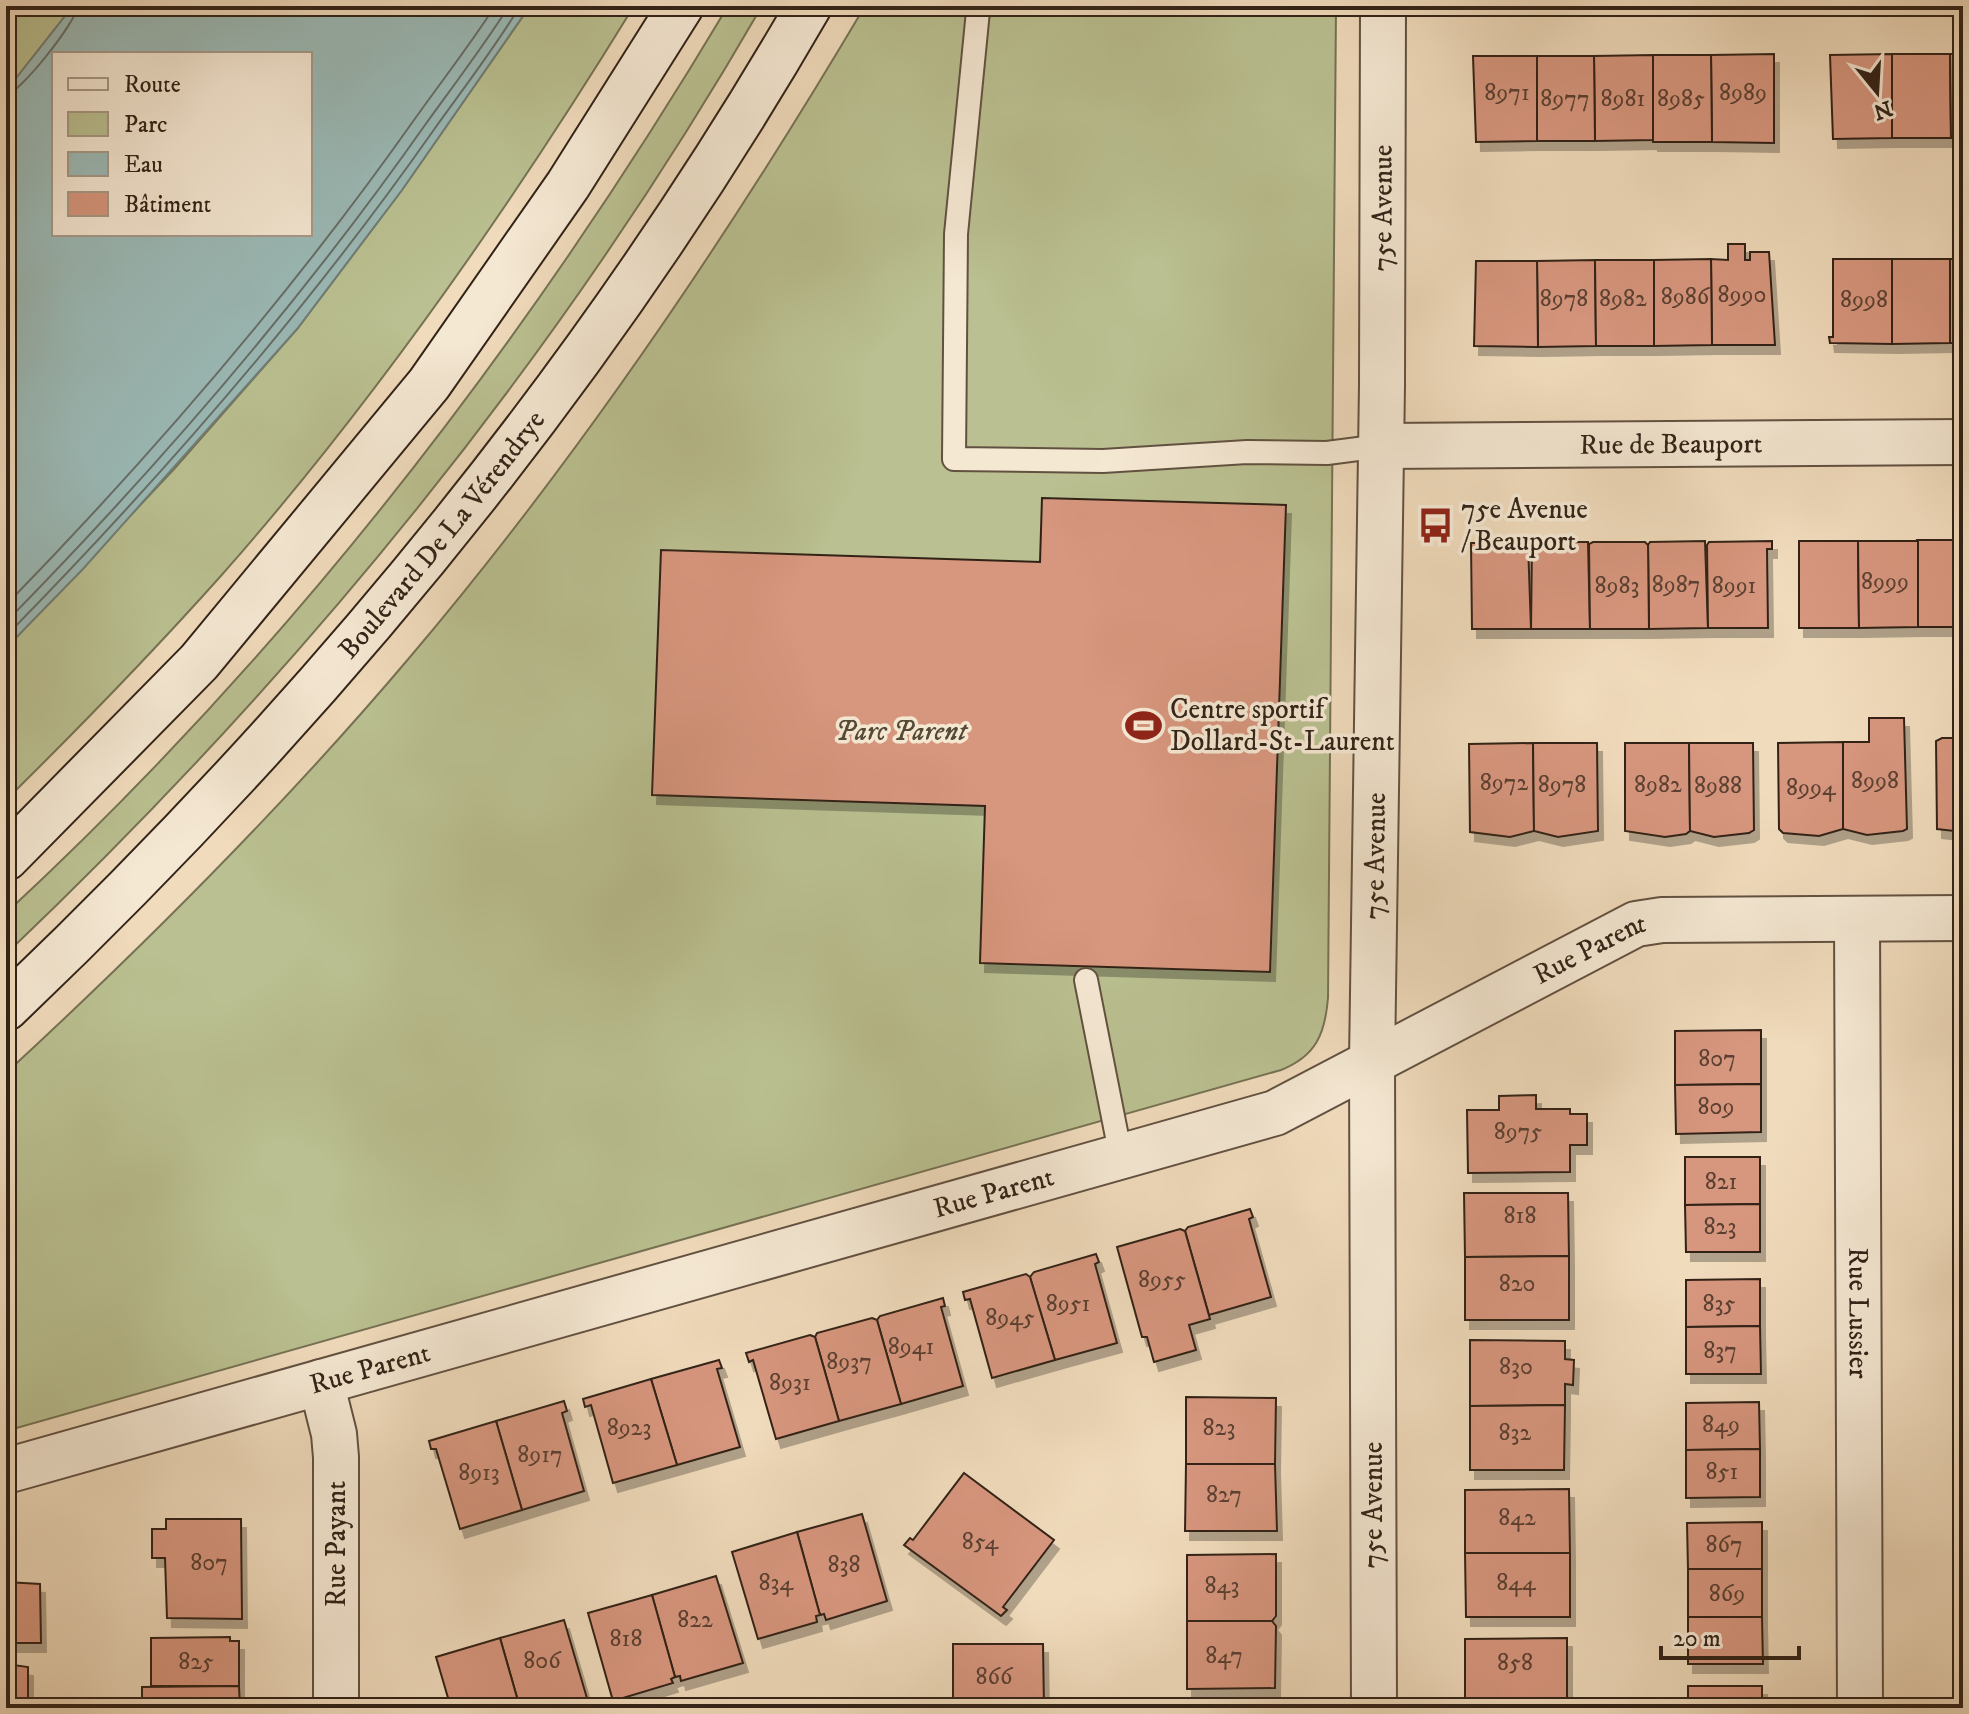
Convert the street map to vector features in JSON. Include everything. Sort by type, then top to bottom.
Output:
[{"type":"street","points":[[6,858],[199,662],[429,384],[568,185],[681,6]]},
{"type":"street","name":"Boulevard De La Vérendrye","points":[[6,1008],[111,906],[286,725],[466,511],[603,328],[726,141],[809,6]]},
{"type":"street","name":"75e Avenue","points":[[1374,1708],[1372,1061],[1381,446],[1383,6]]},
{"type":"street","name":"Rue de Beauport","points":[[1381,446],[1963,442]]},
{"type":"street","name":"Rue Parent","points":[[6,1471],[1275,1113],[1636,924],[1662,920],[1963,918]]},
{"type":"street","name":"Rue Lussier","points":[[1857,919],[1860,1708]]},
{"type":"street","name":"Rue Payant","points":[[321,1382],[334,1434],[336,1457],[336,1708]]},
{"type":"lane","points":[[984,6],[978,11],[956,234],[954,459],[1103,461],[1247,452],[1327,453],[1381,446]]},
{"type":"lane","points":[[1086,980],[1121,1157]]},
{"type":"green space","points":[[6,6],[73,6],[6,91]]},
{"type":"green space","points":[[530,6],[634,6],[490,228],[332,442],[219,578],[6,800],[6,648],[175,468],[297,329],[402,190]]},
{"type":"green space","points":[[728,6],[762,6],[683,136],[600,263],[511,387],[418,507],[321,624],[220,737],[115,847],[6,954],[6,913],[110,812],[211,707],[307,598],[487,370],[572,251],[652,130]]},
{"type":"green space","name":"Parc Parent","points":[[865,6],[1336,6],[1328,998],[1321,1033],[1316,1042],[1303,1058],[1281,1070],[6,1431],[6,1073],[111,974],[265,819],[363,712],[473,580],[594,422],[707,259]]},
{"type":"water","points":[[73,6],[530,6],[402,190],[297,329],[83,569],[6,648],[6,91]]},
{"type":"building","points":[[1774,54],[1774,143],[1712,142],[1711,55]]},
{"type":"building","points":[[1892,54],[1892,138],[1833,139],[1830,55]]},
{"type":"building","points":[[1892,54],[1950,54],[1951,138],[1892,138]]},
{"type":"building","points":[[1950,54],[1963,54],[1963,138],[1951,138]]},
{"type":"building","points":[[1653,55],[1711,55],[1712,142],[1653,142]]},
{"type":"building","points":[[1653,55],[1653,140],[1595,141],[1594,56]]},
{"type":"building","points":[[1473,56],[1537,56],[1537,141],[1476,142]]},
{"type":"building","points":[[1537,56],[1594,56],[1595,141],[1537,141]]},
{"type":"building","points":[[1728,244],[1745,244],[1745,260],[1750,260],[1750,252],[1769,252],[1775,345],[1712,345],[1711,259],[1728,260]]},
{"type":"building","points":[[1711,259],[1712,345],[1654,346],[1654,260]]},
{"type":"building","points":[[1833,259],[1892,259],[1892,344],[1830,343],[1829,337],[1833,337]]},
{"type":"building","points":[[1892,259],[1950,259],[1950,343],[1892,344]]},
{"type":"building","points":[[1950,259],[1963,259],[1963,343],[1950,343]]},
{"type":"building","points":[[1595,260],[1596,346],[1538,347],[1537,261]]},
{"type":"building","points":[[1595,260],[1654,260],[1654,346],[1596,346]]},
{"type":"building","points":[[1476,261],[1537,261],[1538,347],[1474,346]]},
{"type":"building","points":[[1042,498],[1286,505],[1270,972],[980,963],[985,806],[652,795],[661,550],[1040,562]]},
{"type":"building","points":[[1917,540],[1963,540],[1963,627],[1918,627]]},
{"type":"building","points":[[1705,541],[1708,628],[1649,629],[1648,545],[1650,542]]},
{"type":"building","points":[[1772,541],[1772,549],[1767,549],[1768,628],[1708,628],[1709,542]]},
{"type":"building","points":[[1799,541],[1858,541],[1859,628],[1799,628]]},
{"type":"building","points":[[1858,541],[1918,541],[1918,627],[1859,628]]},
{"type":"building","points":[[1532,542],[1588,542],[1590,629],[1531,629]]},
{"type":"building","points":[[1645,542],[1648,545],[1649,629],[1590,629],[1589,544]]},
{"type":"building","points":[[1471,543],[1528,543],[1531,629],[1472,629]]},
{"type":"building","points":[[1869,718],[1904,718],[1907,829],[1903,831],[1867,835],[1843,829],[1843,742],[1869,742]]},
{"type":"building","points":[[1963,738],[1963,832],[1937,829],[1936,741]]},
{"type":"building","points":[[1843,742],[1843,829],[1819,836],[1783,833],[1779,829],[1778,743]]},
{"type":"building","points":[[1533,743],[1534,831],[1510,837],[1470,832],[1469,744]]},
{"type":"building","points":[[1533,743],[1597,743],[1598,831],[1558,837],[1534,831]]},
{"type":"building","points":[[1625,743],[1689,743],[1690,831],[1686,834],[1665,837],[1625,831]]},
{"type":"building","points":[[1689,743],[1753,743],[1754,830],[1714,837],[1690,831]]},
{"type":"building","points":[[1963,1026],[1963,1094],[1959,1094],[1956,1090],[1956,1027]]},
{"type":"building","points":[[1761,1030],[1761,1084],[1675,1085],[1675,1031]]},
{"type":"building","points":[[1761,1084],[1761,1132],[1676,1134],[1675,1085]]},
{"type":"building","points":[[1963,1094],[1963,1161],[1956,1161],[1956,1098]]},
{"type":"building","points":[[1536,1095],[1536,1109],[1570,1109],[1570,1114],[1587,1114],[1587,1145],[1570,1145],[1570,1172],[1468,1173],[1467,1110],[1499,1110],[1499,1096]]},
{"type":"building","points":[[1685,1157],[1760,1157],[1760,1204],[1685,1205]]},
{"type":"building","points":[[1955,1180],[1963,1180],[1963,1247],[1955,1244]]},
{"type":"building","points":[[1464,1193],[1568,1193],[1569,1256],[1465,1257]]},
{"type":"building","points":[[1760,1204],[1760,1252],[1686,1252],[1685,1205]]},
{"type":"building","points":[[1250,1209],[1253,1217],[1249,1219],[1271,1297],[1209,1315],[1185,1231],[1188,1227]]},
{"type":"building","points":[[1180,1229],[1185,1231],[1210,1319],[1189,1325],[1196,1350],[1154,1362],[1147,1337],[1142,1337],[1117,1247]]},
{"type":"building","points":[[1959,1247],[1963,1247],[1963,1314],[1956,1314],[1955,1251],[1959,1251]]},
{"type":"building","points":[[1096,1254],[1099,1262],[1095,1264],[1117,1343],[1055,1360],[1030,1277],[1034,1272]]},
{"type":"building","points":[[1569,1256],[1569,1320],[1465,1320],[1465,1257]]},
{"type":"building","points":[[1026,1274],[1030,1277],[1055,1360],[992,1378],[970,1299],[965,1300],[963,1292]]},
{"type":"building","points":[[1760,1279],[1760,1326],[1686,1327],[1686,1280]]},
{"type":"building","points":[[943,1298],[945,1306],[941,1307],[963,1386],[901,1404],[877,1320],[880,1316]]},
{"type":"building","points":[[872,1318],[877,1320],[901,1404],[839,1421],[815,1337],[817,1333]]},
{"type":"building","points":[[1760,1326],[1761,1374],[1686,1374],[1686,1327]]},
{"type":"building","points":[[1956,1333],[1963,1334],[1963,1399],[1956,1395]]},
{"type":"building","points":[[810,1335],[815,1337],[839,1421],[776,1439],[753,1360],[749,1362],[746,1353]]},
{"type":"building","points":[[1470,1340],[1565,1341],[1565,1359],[1574,1360],[1573,1385],[1565,1384],[1565,1405],[1470,1406]]},
{"type":"building","points":[[719,1360],[722,1368],[717,1369],[740,1447],[677,1465],[651,1379]]},
{"type":"building","points":[[651,1379],[677,1465],[613,1483],[591,1405],[585,1407],[583,1399]]},
{"type":"building","points":[[1186,1397],[1276,1398],[1275,1464],[1186,1464]]},
{"type":"building","points":[[1959,1399],[1963,1399],[1963,1466],[1957,1466],[1955,1429]]},
{"type":"building","points":[[564,1401],[567,1411],[562,1413],[584,1491],[522,1510],[496,1421]]},
{"type":"building","points":[[1759,1402],[1760,1449],[1686,1450],[1686,1403]]},
{"type":"building","points":[[1565,1405],[1564,1470],[1470,1470],[1470,1406]]},
{"type":"building","points":[[496,1421],[522,1510],[460,1529],[436,1449],[431,1449],[429,1441]]},
{"type":"building","points":[[1760,1449],[1760,1497],[1686,1498],[1686,1450]]},
{"type":"building","points":[[1186,1464],[1275,1464],[1277,1531],[1185,1531]]},
{"type":"building","points":[[964,1473],[1054,1540],[1003,1607],[1007,1610],[1001,1616],[904,1545],[910,1538],[913,1540]]},
{"type":"building","points":[[1956,1486],[1963,1486],[1963,1553],[1956,1550]]},
{"type":"building","points":[[1569,1489],[1570,1553],[1465,1553],[1465,1490]]},
{"type":"building","points":[[862,1514],[887,1601],[826,1620],[824,1614],[820,1615],[797,1532]]},
{"type":"building","points":[[166,1519],[241,1519],[242,1619],[167,1618],[165,1558],[152,1558],[152,1529],[166,1529]]},
{"type":"building","points":[[1762,1522],[1762,1569],[1688,1569],[1687,1523]]},
{"type":"building","points":[[797,1532],[820,1615],[816,1616],[817,1622],[758,1639],[732,1552]]},
{"type":"building","points":[[1465,1553],[1570,1553],[1570,1617],[1466,1617]]},
{"type":"building","points":[[1960,1553],[1963,1553],[1963,1618],[1958,1614],[1956,1593]]},
{"type":"building","points":[[1276,1554],[1276,1616],[1272,1621],[1187,1621],[1187,1555]]},
{"type":"building","points":[[1688,1569],[1762,1569],[1762,1617],[1688,1617]]},
{"type":"building","points":[[716,1576],[743,1663],[681,1681],[680,1676],[675,1677],[652,1595]]},
{"type":"building","points":[[6,1582],[40,1584],[41,1643],[6,1643]]},
{"type":"building","points":[[652,1595],[675,1677],[671,1679],[673,1683],[613,1701],[588,1613]]},
{"type":"building","points":[[1688,1617],[1762,1617],[1763,1664],[1688,1664]]},
{"type":"building","points":[[1963,1618],[1963,1685],[1957,1685],[1957,1622]]},
{"type":"building","points":[[564,1620],[589,1705],[520,1708],[500,1638]]},
{"type":"building","points":[[1187,1621],[1272,1621],[1276,1626],[1275,1688],[1187,1689]]},
{"type":"building","points":[[230,1637],[230,1641],[239,1641],[239,1686],[151,1686],[151,1638]]},
{"type":"building","points":[[500,1638],[520,1708],[451,1708],[436,1657]]},
{"type":"building","points":[[1567,1638],[1567,1703],[1465,1703],[1465,1639]]},
{"type":"building","points":[[953,1644],[1043,1644],[1044,1708],[953,1708]]},
{"type":"building","points":[[6,1664],[28,1667],[28,1698],[11,1698],[11,1708],[6,1708]]},
{"type":"building","points":[[239,1686],[240,1708],[142,1708],[142,1687]]},
{"type":"building","points":[[1688,1686],[1762,1686],[1762,1708],[1688,1708]]},
{"type":"building","points":[[1465,1703],[1567,1703],[1567,1708],[1465,1708]]},
{"type":"place","name":"75e Avenue / Beauport","points":[[1435,525]]},
{"type":"place","name":"Centre sportif Dollard-St-Laurent","points":[[1144,725]]}]
